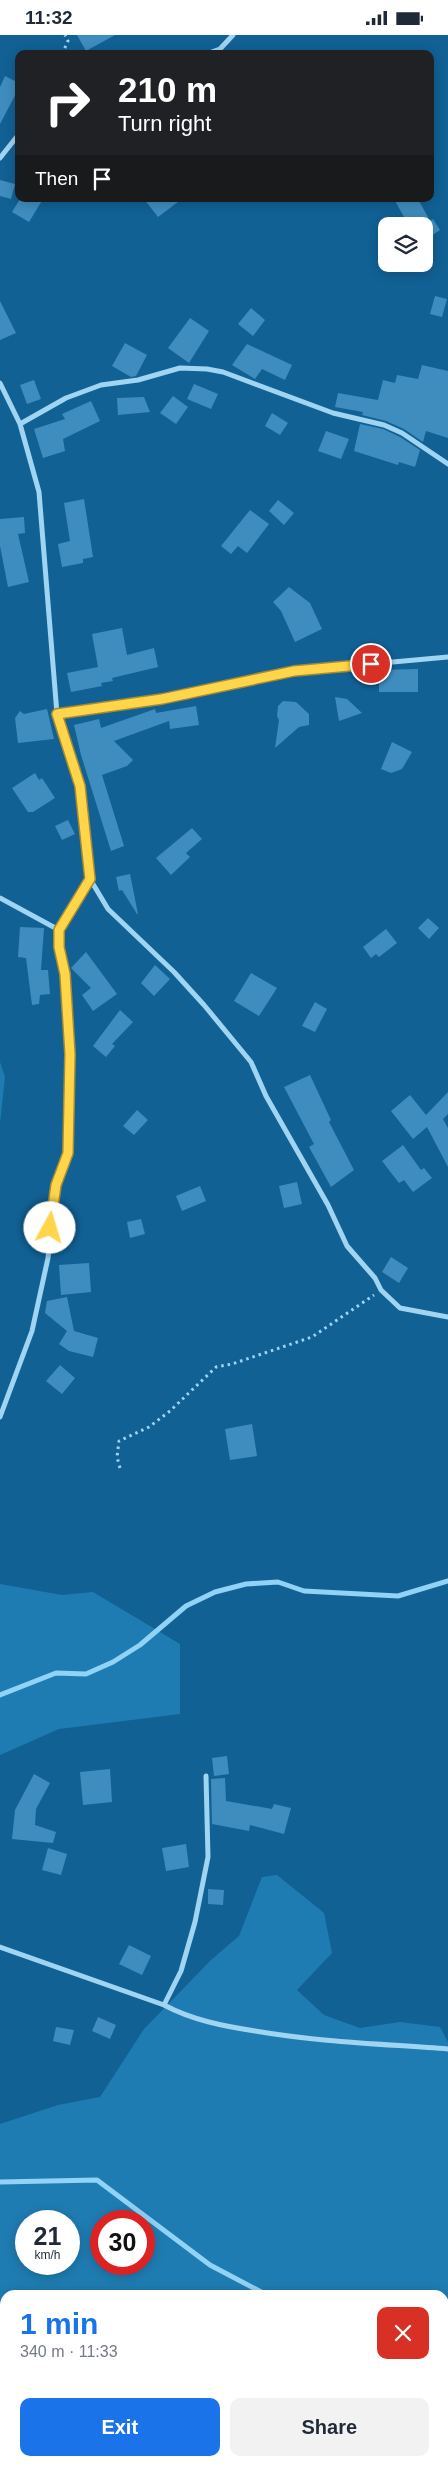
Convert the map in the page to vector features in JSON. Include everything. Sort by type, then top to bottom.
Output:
[{"type":"street","points":[[217,50],[233,35]]},
{"type":"street","points":[[0,158],[15,139]]},
{"type":"street","points":[[20,424],[66,398],[101,385],[138,380],[180,368],[207,369],[224,372],[333,413],[384,425],[402,433],[448,464]]},
{"type":"street","points":[[0,383],[20,424],[39,492],[57,714],[80,786],[90,879],[108,909],[186,985],[251,1062],[266,1096],[328,1205],[347,1246],[375,1278],[381,1290],[400,1309],[448,1317]]},
{"type":"street","points":[[57,714],[162,699],[294,671],[448,657]]},
{"type":"street","points":[[0,1417],[32,1331],[48,1258],[56,1185],[68,1153],[70,1054],[65,974],[59,947],[59,930],[90,879]]},
{"type":"street","points":[[0,898],[59,930]]},
{"type":"street","points":[[164,2005],[181,1971],[196,1922],[208,1857],[206,1776]]},
{"type":"street","points":[[0,1947],[164,2005],[179,2013],[218,2025],[289,2037],[448,2049]]},
{"type":"path","points":[[64,50],[68,41],[65,35]]},
{"type":"path","points":[[120,1468],[117,1457],[119,1441],[149,1427],[170,1411],[216,1367],[232,1364],[312,1337],[381,1290]]},
{"type":"shaded area","points":[[0,1062],[5,1077],[0,1123]]},
{"type":"shaded area","points":[[0,1584],[62,1595],[93,1592],[180,1644],[180,1714],[59,1729],[0,1755]]},
{"type":"shaded area","points":[[277,1875],[324,1913],[332,1953],[297,1990],[324,2015],[360,2028],[400,2022],[440,2027],[448,2042],[448,2290],[0,2290],[0,2124],[58,2105],[100,2097],[144,2029],[211,1960],[239,1936],[262,1877]]},
{"type":"building","points":[[77,35],[115,35],[88,50],[85,50]]},
{"type":"building","points":[[5,76],[15,81],[15,96],[0,124],[0,87]]},
{"type":"building","points":[[0,180],[15,184],[11,199],[0,196]]},
{"type":"building","points":[[18,202],[41,202],[29,222],[12,212]]},
{"type":"building","points":[[146,202],[178,202],[158,217]]},
{"type":"building","points":[[396,202],[420,202],[428,217],[404,217]]},
{"type":"building","points":[[433,219],[440,230],[433,235]]},
{"type":"building","points":[[435,296],[447,299],[442,317],[430,314]]},
{"type":"building","points":[[0,301],[16,333],[0,340]]},
{"type":"building","points":[[251,308],[265,320],[253,336],[238,324]]},
{"type":"building","points":[[190,318],[209,331],[189,363],[168,348]]},
{"type":"building","points":[[125,343],[147,355],[136,376],[131,377],[112,366]]},
{"type":"building","points":[[247,344],[292,365],[285,380],[262,369],[255,379],[232,365]]},
{"type":"building","points":[[422,365],[448,371],[448,438],[426,431],[423,442],[404,429],[386,421],[362,415],[363,412],[335,407],[338,393],[378,400],[383,380],[395,383],[397,375],[418,379]]},
{"type":"building","points":[[34,380],[41,399],[27,404],[20,385]]},
{"type":"building","points":[[194,384],[218,394],[211,409],[187,399]]},
{"type":"building","points":[[173,396],[188,407],[176,424],[160,413]]},
{"type":"building","points":[[144,397],[150,412],[118,415],[117,398]]},
{"type":"building","points":[[91,401],[100,421],[63,439],[65,451],[43,458],[34,429],[65,419],[62,414]]},
{"type":"building","points":[[272,413],[288,423],[280,435],[265,426]]},
{"type":"building","points":[[360,424],[383,429],[420,450],[415,467],[399,462],[398,465],[354,451]]},
{"type":"building","points":[[326,431],[349,439],[341,459],[318,451]]},
{"type":"building","points":[[84,499],[93,557],[83,559],[83,563],[62,567],[58,544],[70,541],[64,503]]},
{"type":"building","points":[[278,500],[294,513],[284,525],[269,511]]},
{"type":"building","points":[[250,510],[269,524],[247,553],[238,546],[231,554],[221,546]]},
{"type":"building","points":[[24,517],[25,533],[18,534],[29,582],[8,587],[0,546],[0,519]]},
{"type":"building","points":[[289,587],[310,603],[322,629],[295,642],[281,611],[273,602]]},
{"type":"building","points":[[122,628],[127,655],[154,648],[158,667],[112,678],[113,681],[101,683],[102,686],[71,692],[67,673],[98,667],[92,634]]},
{"type":"building","points":[[418,669],[418,692],[379,692],[379,670]]},
{"type":"building","points":[[335,697],[347,699],[362,713],[339,721]]},
{"type":"building","points":[[283,701],[296,702],[309,714],[309,725],[299,727],[275,748],[279,720],[277,716],[278,706]]},
{"type":"building","points":[[196,706],[199,725],[170,729],[169,721],[114,741],[133,760],[127,766],[102,775],[124,846],[111,851],[81,755],[74,725],[99,719],[101,728],[155,709],[156,713]]},
{"type":"building","points":[[47,709],[54,739],[18,743],[15,718],[20,711],[24,714]]},
{"type":"building","points":[[392,742],[412,752],[402,769],[391,773],[381,769]]},
{"type":"building","points":[[35,773],[39,780],[42,778],[55,798],[33,812],[28,812],[12,788]]},
{"type":"building","points":[[68,820],[75,834],[62,840],[55,826]]},
{"type":"building","points":[[192,828],[202,839],[186,853],[190,857],[171,875],[156,858]]},
{"type":"building","points":[[130,874],[138,914],[122,890],[119,891],[116,877]]},
{"type":"building","points":[[428,918],[439,928],[429,939],[418,928]]},
{"type":"building","points":[[20,927],[44,928],[41,970],[48,970],[50,994],[40,995],[39,1004],[32,1005],[26,958],[18,957]]},
{"type":"building","points":[[386,929],[397,943],[379,957],[376,954],[371,958],[363,947]]},
{"type":"building","points":[[86,952],[117,994],[93,1011],[82,995],[91,988],[71,968]]},
{"type":"building","points":[[155,965],[170,979],[154,996],[141,983]]},
{"type":"building","points":[[251,973],[277,988],[259,1016],[234,1001]]},
{"type":"building","points":[[315,1002],[327,1009],[315,1032],[302,1026]]},
{"type":"building","points":[[120,1010],[133,1022],[112,1044],[115,1046],[106,1057],[93,1046]]},
{"type":"building","points":[[310,1075],[331,1120],[329,1122],[354,1170],[331,1187],[309,1147],[314,1144],[284,1087]]},
{"type":"building","points":[[448,1092],[448,1114],[443,1119],[448,1128],[448,1167],[427,1127],[413,1139],[391,1111],[410,1095],[426,1115]]},
{"type":"building","points":[[137,1110],[148,1120],[134,1135],[123,1126]]},
{"type":"building","points":[[403,1145],[421,1170],[424,1168],[432,1178],[413,1192],[404,1180],[399,1183],[382,1161]]},
{"type":"building","points":[[297,1182],[302,1204],[284,1208],[279,1186]]},
{"type":"building","points":[[200,1186],[206,1201],[182,1211],[176,1196]]},
{"type":"building","points":[[141,1219],[145,1234],[130,1238],[127,1222]]},
{"type":"building","points":[[391,1257],[408,1268],[399,1283],[382,1272]]},
{"type":"building","points":[[89,1263],[91,1292],[61,1295],[59,1265]]},
{"type":"building","points":[[67,1297],[74,1331],[98,1338],[93,1357],[69,1351],[59,1344],[67,1331],[45,1313],[47,1301]]},
{"type":"building","points":[[60,1365],[75,1378],[62,1394],[46,1381]]},
{"type":"building","points":[[252,1424],[257,1456],[230,1460],[225,1429]]},
{"type":"building","points":[[227,1756],[229,1774],[214,1776],[212,1758]]},
{"type":"building","points":[[110,1769],[112,1802],[83,1805],[80,1772]]},
{"type":"building","points":[[34,1774],[50,1783],[36,1809],[35,1825],[56,1832],[53,1843],[12,1839],[15,1810]]},
{"type":"building","points":[[225,1778],[226,1801],[272,1809],[274,1804],[291,1808],[284,1834],[250,1825],[249,1831],[212,1824],[211,1779]]},
{"type":"building","points":[[186,1844],[189,1867],[166,1871],[162,1848]]},
{"type":"building","points":[[48,1848],[67,1854],[61,1875],[42,1870]]},
{"type":"building","points":[[208,1889],[224,1890],[223,1905],[208,1904]]},
{"type":"building","points":[[129,1945],[151,1956],[142,1975],[119,1964]]},
{"type":"building","points":[[98,2017],[116,2025],[110,2039],[92,2031]]},
{"type":"building","points":[[56,2027],[74,2030],[70,2045],[53,2041]]},
{"type":"waterway","points":[[0,1695],[56,1673],[86,1674],[113,1662],[140,1645],[186,1606],[215,1592],[246,1584],[278,1582],[304,1591],[398,1596],[448,1581]]},
{"type":"waterway","points":[[0,2182],[97,2180],[210,2265],[258,2290]]},
{"type":"route","points":[[50,1228],[56,1185],[68,1153],[70,1054],[65,974],[58,937],[59,930],[90,879],[80,786],[57,714],[162,699],[294,671],[371,664]]}]
